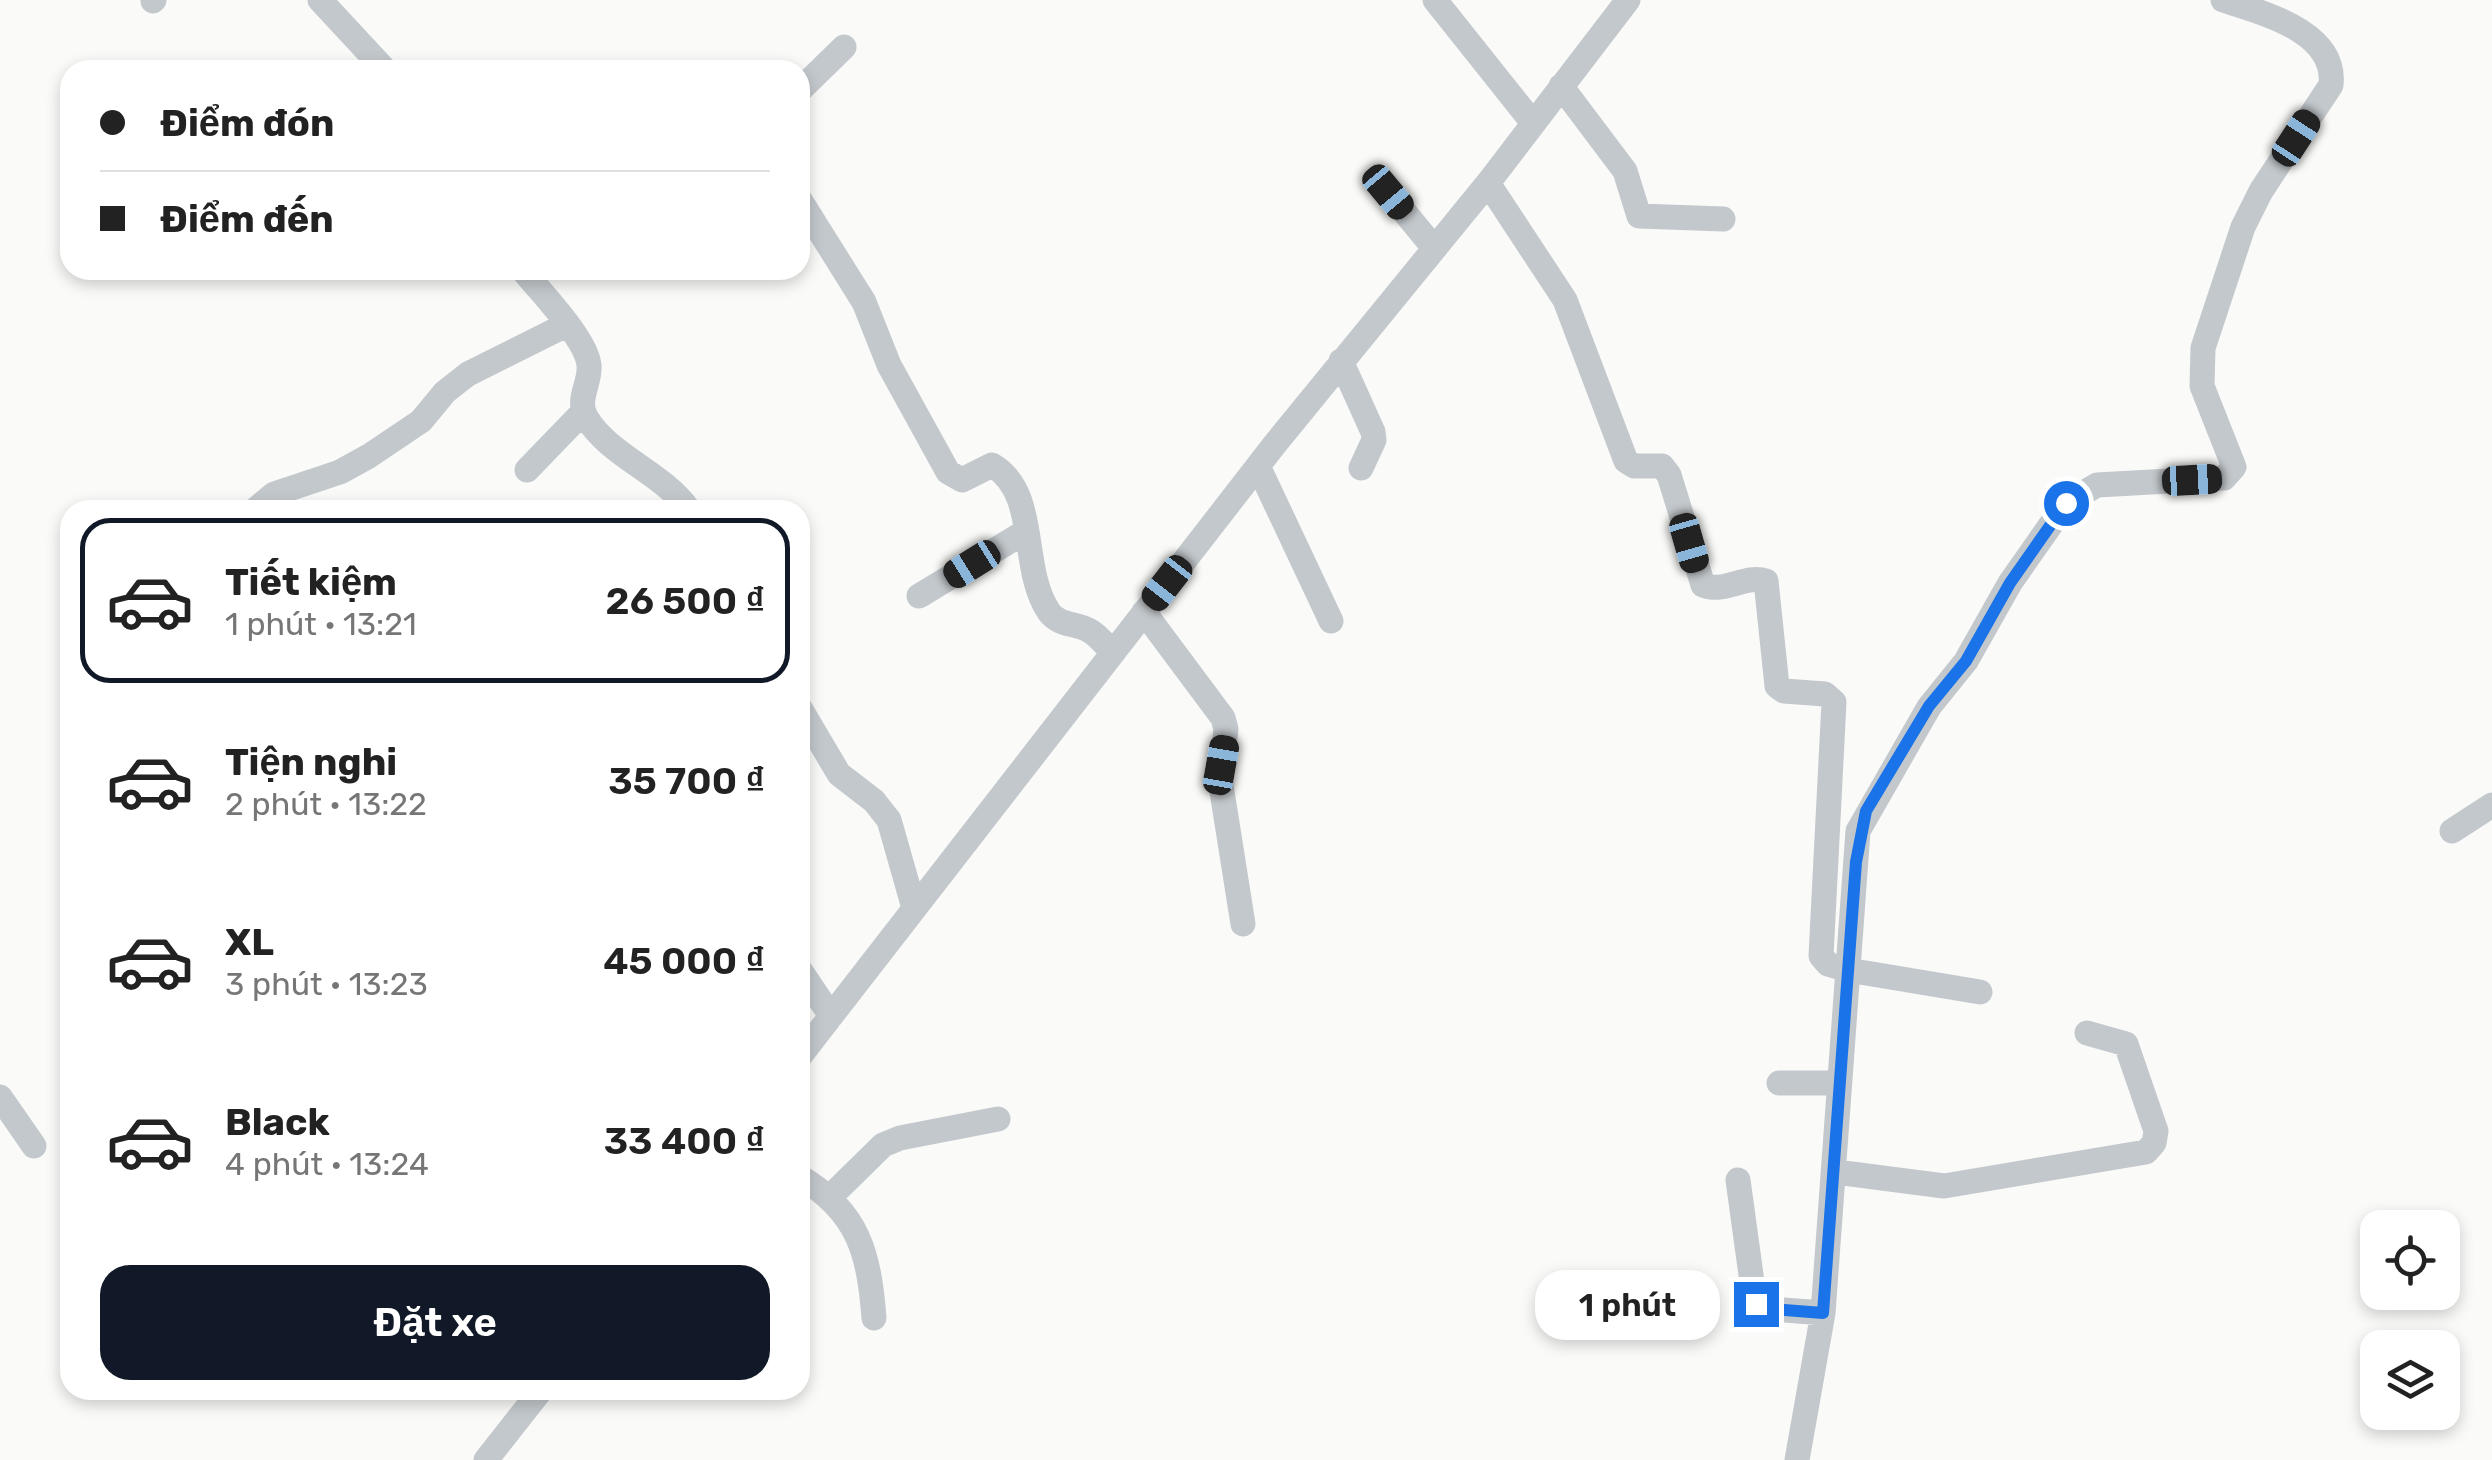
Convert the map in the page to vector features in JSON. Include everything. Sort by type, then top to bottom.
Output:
[{"type":"street","points":[[320,0],[376,60]]},
{"type":"street","points":[[1435,0],[1532,124]]},
{"type":"street","points":[[810,1043],[1258,466],[1488,183],[1628,0]]},
{"type":"street","points":[[1797,1460],[1823,1313],[1836,1172],[1832,1083],[1839,967],[1858,830],[1866,811],[1929,706],[1966,661],[2010,583],[2066,503],[2097,485],[2224,478],[2232,472],[2232,460],[2202,386],[2203,348],[2243,227],[2331,85],[2332,74],[2320,50],[2285,21],[2223,0]]},
{"type":"street","points":[[810,80],[844,47]]},
{"type":"street","points":[[1561,86],[1626,171],[1639,216],[1723,219]]},
{"type":"street","points":[[1488,183],[1564,300],[1626,461],[1634,466],[1662,466],[1668,475],[1703,585],[1713,589],[1757,578],[1766,581],[1777,686],[1784,691],[1826,694],[1834,702],[1834,755],[1819,946],[1839,967],[1980,992]]},
{"type":"street","points":[[1388,192],[1434,248]]},
{"type":"street","points":[[810,216],[864,302],[889,365],[948,472],[962,480],[987,466],[998,468],[1026,513],[1025,532],[1040,594],[1050,614],[1060,622],[1088,630],[1112,653]]},
{"type":"street","points":[[527,470],[584,412],[588,360],[531,280]]},
{"type":"street","points":[[267,500],[274,494],[340,472],[369,456],[421,421],[445,392],[468,374],[566,325]]},
{"type":"street","points":[[1341,361],[1373,432],[1374,440],[1360,468]]},
{"type":"street","points":[[584,412],[599,432],[669,486],[680,500]]},
{"type":"street","points":[[1258,466],[1330,621]]},
{"type":"street","points":[[919,596],[1025,532]]},
{"type":"street","points":[[1144,612],[1223,718],[1226,729],[1220,779],[1243,924]]},
{"type":"street","points":[[810,725],[839,774],[882,809],[889,820],[914,908]]},
{"type":"street","points":[[2452,830],[2492,806]]},
{"type":"street","points":[[810,985],[831,1016]]},
{"type":"street","points":[[1836,1172],[1944,1186],[2146,1152],[2154,1143],[2156,1131],[2126,1044],[2087,1033]]},
{"type":"street","points":[[1778,1083],[1832,1083]]},
{"type":"street","points":[[0,1097],[34,1146]]},
{"type":"street","points":[[830,1198],[883,1145],[900,1138],[998,1120]]},
{"type":"street","points":[[1738,1180],[1756,1304],[1760,1308],[1823,1313]]},
{"type":"street","points":[[810,1184],[830,1198],[868,1256],[874,1318]]},
{"type":"street","points":[[486,1460],[533,1400]]},
{"type":"route","points":[[1756,1304],[1760,1308],[1823,1313],[1858,830],[1929,706],[1966,661],[2010,583],[2066,503]]}]
